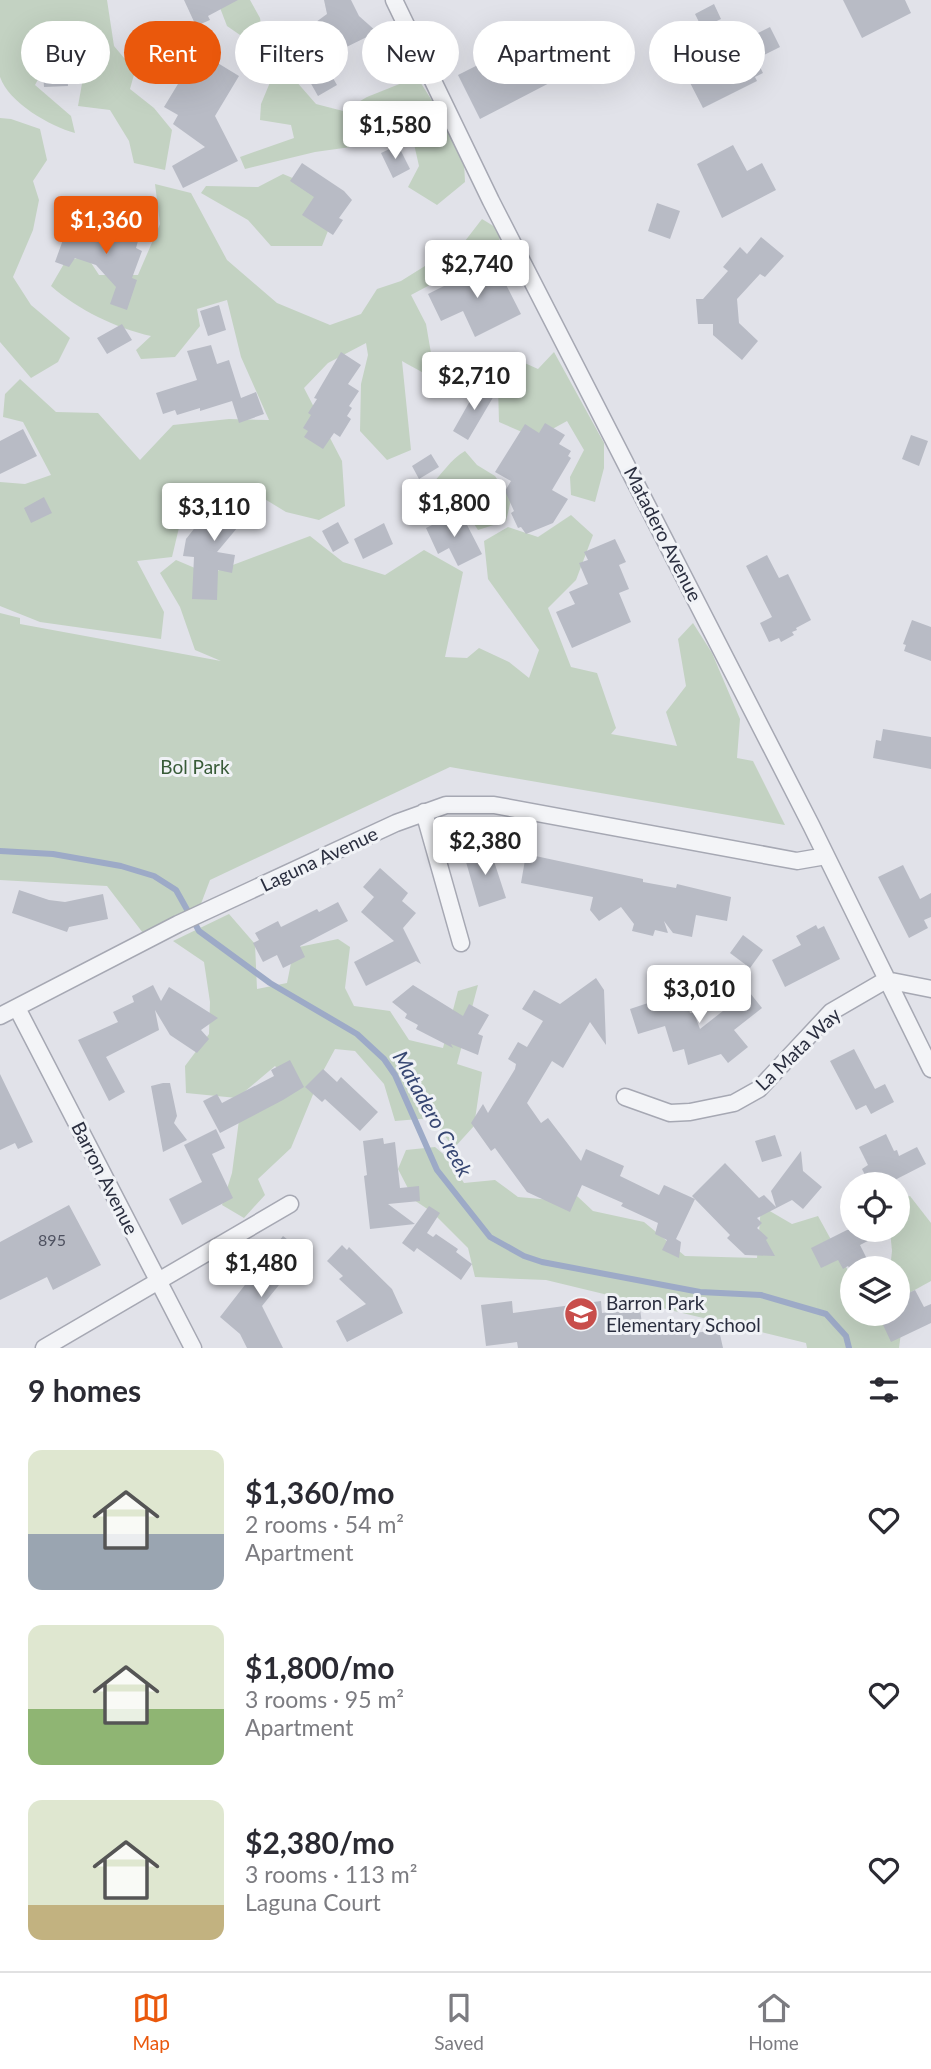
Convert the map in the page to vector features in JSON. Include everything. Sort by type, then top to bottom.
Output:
[{"type":"street","name":"Matadero Avenue","points":[[394,0],[502,222],[826,856],[931,1069]]},
{"type":"street","name":"Laguna Avenue","points":[[0,1016],[205,912],[424,812],[446,805],[494,805],[797,861],[826,856]]},
{"type":"street","points":[[424,812],[461,943]]},
{"type":"street","points":[[886,980],[931,989]]},
{"type":"street","name":"La Mata Way","points":[[625,1097],[670,1113],[734,1103],[759,1089],[831,1012],[886,980]]},
{"type":"street","name":"Barron Avenue","points":[[17,1008],[193,1348]]},
{"type":"street","points":[[44,1348],[290,1204]]},
{"type":"green space","points":[[0,0],[107,0],[114,46],[124,58],[124,84],[131,84],[130,89],[154,108],[172,130],[165,170],[134,163],[129,141],[110,110],[78,106],[82,84],[110,84],[110,21],[21,21],[21,84],[36,84],[71,116],[75,133],[54,125],[21,104],[5,87],[0,77]]},
{"type":"green space","points":[[217,0],[250,0],[261,21],[235,21],[235,32],[227,26]]},
{"type":"green space","points":[[269,84],[298,84],[316,104],[343,111],[367,97],[400,84],[421,84],[464,162],[465,182],[437,205],[408,187],[419,166],[409,122],[365,145],[315,152],[245,169],[240,157],[294,138],[291,125],[260,120],[261,104]]},
{"type":"green space","points":[[0,118],[40,129],[47,160],[33,181],[39,200],[33,230],[13,277],[31,305],[70,338],[58,362],[31,378],[0,342]]},
{"type":"green space","points":[[283,174],[314,187],[337,208],[322,246],[271,246],[248,220],[201,193],[206,186],[258,187]]},
{"type":"green space","points":[[155,184],[191,193],[227,260],[277,303],[330,325],[361,314],[377,289],[401,281],[465,241],[482,219],[500,230],[499,248],[411,295],[426,324],[432,359],[455,358],[462,377],[445,388],[402,361],[411,450],[387,460],[360,431],[361,384],[368,355],[366,343],[328,363],[304,388],[342,461],[345,506],[319,520],[286,512],[240,484],[182,515],[172,557],[137,561],[164,612],[161,639],[40,622],[0,606],[0,482],[25,484],[51,475],[23,422],[3,417],[5,394],[20,379],[56,412],[98,413],[140,460],[173,425],[229,419],[269,420],[241,357],[227,300],[197,309],[200,326],[175,357],[141,359],[136,350],[151,336],[98,317],[51,286],[65,262],[86,255],[99,275],[138,275],[160,224]]},
{"type":"green space","points":[[554,352],[604,443],[604,468],[595,502],[571,495],[570,477],[584,450],[567,421],[536,438],[499,422],[498,387],[467,393],[463,384],[518,360],[538,369]]},
{"type":"green space","points":[[465,451],[477,465],[495,476],[511,500],[506,521],[478,530],[466,512],[479,501],[461,490],[430,486],[450,463]]},
{"type":"green space","name":"Bol Park","points":[[571,515],[593,535],[576,580],[548,608],[571,667],[597,673],[616,728],[611,734],[677,746],[666,712],[686,686],[678,639],[693,623],[712,653],[740,719],[737,758],[753,761],[785,825],[450,767],[210,880],[199,909],[143,933],[107,886],[0,880],[0,613],[20,618],[20,624],[221,661],[195,650],[180,607],[160,573],[176,560],[209,574],[310,536],[343,562],[385,575],[424,550],[463,572],[445,657],[467,658],[479,648],[509,662],[529,678],[539,650],[488,579],[484,541],[508,527],[538,537]]},
{"type":"green space","points":[[229,914],[255,944],[257,989],[287,983],[294,948],[338,939],[350,947],[345,988],[354,1006],[390,1011],[409,1040],[443,1048],[458,991],[478,985],[457,1064],[482,1072],[474,1126],[454,1148],[431,1118],[395,1121],[384,1084],[355,1051],[335,1049],[321,1075],[291,1148],[258,1179],[265,1195],[244,1218],[222,1205],[232,1173],[239,1120],[289,1081],[275,1066],[237,1098],[186,1093],[185,1066],[209,1034],[210,1002],[204,962],[173,941]]},
{"type":"green space","points":[[435,1147],[448,1158],[464,1183],[495,1180],[518,1197],[552,1200],[577,1196],[593,1211],[644,1222],[685,1256],[757,1258],[761,1206],[792,1224],[818,1216],[840,1256],[840,1326],[902,1326],[899,1348],[807,1348],[806,1343],[546,1280],[475,1277],[468,1248],[432,1212],[414,1200],[398,1169],[406,1150]]},
{"type":"green space","points":[[910,1196],[931,1223],[931,1281],[910,1292],[910,1256],[891,1256],[891,1242],[910,1242]]},
{"type":"building","points":[[184,0],[238,0],[208,16],[210,20],[194,21]]},
{"type":"building","points":[[324,0],[351,0],[365,21],[362,21],[362,39],[348,46],[348,21],[317,21],[327,14]]},
{"type":"building","points":[[843,0],[905,0],[911,13],[862,38]]},
{"type":"building","points":[[714,4],[721,19],[698,21],[695,14]]},
{"type":"building","points":[[770,27],[780,47],[765,54],[765,30]]},
{"type":"building","points":[[221,65],[235,74],[235,83],[215,116],[238,161],[183,188],[172,166],[205,147],[173,124],[178,115],[164,107],[178,84],[221,84]]},
{"type":"building","points":[[473,67],[473,84],[547,84],[480,119],[459,74]]},
{"type":"building","points":[[44,84],[68,84],[68,86],[44,87]]},
{"type":"building","points":[[311,84],[336,84],[337,85],[318,96]]},
{"type":"building","points":[[691,84],[751,84],[703,108]]},
{"type":"building","points":[[398,145],[410,169],[393,178],[381,153]]},
{"type":"building","points":[[733,145],[747,171],[762,163],[776,190],[722,218],[697,164]]},
{"type":"building","points":[[302,163],[344,191],[352,200],[339,218],[343,220],[333,235],[302,215],[314,197],[290,181]]},
{"type":"building","points":[[657,203],[680,211],[670,239],[648,231]]},
{"type":"building","points":[[125,221],[142,227],[136,248],[142,251],[132,278],[137,280],[127,310],[110,304],[116,287],[96,265],[75,258],[69,267],[55,262],[69,223],[88,231],[90,226],[120,236]]},
{"type":"building","points":[[761,237],[784,256],[765,277],[760,274],[737,299],[739,323],[758,341],[742,360],[713,335],[713,324],[698,324],[696,299],[703,299],[728,271],[723,267],[740,247],[747,254]]},
{"type":"building","points":[[494,261],[521,314],[475,337],[463,311],[441,321],[428,294]]},
{"type":"building","points":[[219,305],[226,330],[208,336],[200,311]]},
{"type":"building","points":[[122,324],[132,340],[107,354],[97,338]]},
{"type":"building","points":[[211,345],[217,364],[229,360],[241,398],[256,392],[264,414],[239,423],[232,401],[200,411],[200,408],[177,415],[175,410],[163,414],[156,393],[197,380],[187,351]]},
{"type":"building","points":[[341,352],[361,365],[348,384],[359,391],[349,406],[352,408],[347,416],[351,419],[340,437],[334,433],[323,449],[304,437],[308,431],[303,428],[317,399],[314,398]]},
{"type":"building","points":[[479,385],[495,394],[468,440],[453,431]]},
{"type":"building","points":[[545,423],[565,435],[559,444],[571,451],[568,456],[571,458],[552,490],[568,499],[553,523],[526,534],[521,527],[518,528],[511,513],[514,511],[505,491],[511,481],[495,472],[525,424],[539,433]]},
{"type":"building","points":[[23,429],[37,456],[0,474],[0,441]]},
{"type":"building","points":[[911,435],[928,441],[919,466],[902,459]]},
{"type":"building","points":[[431,454],[439,467],[419,479],[412,466]]},
{"type":"building","points":[[227,487],[253,509],[217,552],[235,555],[232,573],[218,570],[217,600],[192,599],[194,557],[183,556],[186,539]]},
{"type":"building","points":[[44,497],[52,513],[31,523],[24,508]]},
{"type":"building","points":[[454,514],[458,522],[464,519],[482,554],[458,566],[449,548],[438,554],[426,528]]},
{"type":"building","points":[[338,522],[349,543],[333,552],[322,531]]},
{"type":"building","points":[[384,523],[393,544],[363,559],[354,539]]},
{"type":"building","points":[[615,539],[626,562],[619,565],[629,589],[619,593],[631,622],[572,648],[556,612],[575,604],[569,592],[588,584],[579,563],[588,560],[584,552]]},
{"type":"building","points":[[767,555],[779,578],[788,574],[811,620],[796,628],[797,630],[792,632],[794,635],[781,642],[779,638],[769,642],[760,623],[772,617],[746,566]]},
{"type":"building","points":[[912,620],[931,627],[931,661],[904,651],[906,645],[903,644]]},
{"type":"building","points":[[883,729],[931,737],[931,769],[873,758],[876,740],[881,741]]},
{"type":"building","points":[[489,846],[506,898],[479,907],[464,855]]},
{"type":"building","points":[[526,854],[643,879],[643,882],[676,888],[677,884],[731,897],[727,921],[696,915],[692,937],[673,933],[664,921],[668,933],[655,930],[653,936],[632,931],[634,924],[621,907],[599,921],[590,910],[593,897],[521,883]]},
{"type":"building","points":[[903,865],[920,899],[931,893],[931,917],[924,920],[928,928],[909,938],[878,877]]},
{"type":"building","points":[[380,868],[408,893],[402,901],[416,913],[403,928],[421,964],[416,961],[366,986],[354,962],[394,941],[361,912],[374,897],[363,887]]},
{"type":"building","points":[[19,890],[49,900],[65,902],[103,894],[108,919],[69,927],[67,932],[12,913]]},
{"type":"building","points":[[338,902],[348,921],[300,946],[305,957],[283,968],[277,955],[263,962],[253,943],[259,940],[255,933],[278,921],[281,927]]},
{"type":"building","points":[[816,925],[818,929],[824,926],[840,959],[785,987],[772,960],[801,945],[796,936]]},
{"type":"building","points":[[743,935],[763,950],[750,968],[730,953]]},
{"type":"building","points":[[596,978],[604,990],[606,1045],[590,1022],[563,1068],[552,1061],[527,1103],[541,1123],[548,1118],[581,1161],[586,1149],[624,1166],[620,1176],[659,1195],[664,1185],[695,1199],[676,1239],[681,1242],[679,1258],[662,1250],[667,1240],[655,1234],[658,1223],[621,1206],[623,1203],[582,1185],[570,1212],[527,1192],[495,1148],[491,1151],[471,1123],[483,1104],[488,1113],[515,1069],[516,1064],[508,1059],[518,1042],[527,1047],[543,1021],[522,1009],[534,990],[560,1004]]},
{"type":"building","points":[[742,983],[762,1008],[734,1030],[748,1047],[728,1063],[721,1054],[688,1065],[684,1049],[673,1052],[665,1026],[638,1034],[630,1009],[684,991],[690,1013],[694,1013],[700,1029],[728,1007],[725,1004],[732,999],[728,994]]},
{"type":"building","points":[[153,985],[161,1001],[169,987],[218,1018],[201,1030],[209,1039],[197,1053],[170,1035],[155,1010],[159,1030],[106,1057],[125,1092],[109,1101],[78,1040],[118,1022],[113,1012],[134,1002],[132,996]]},
{"type":"building","points":[[413,985],[463,1016],[469,1004],[489,1015],[478,1034],[483,1036],[478,1055],[451,1044],[453,1048],[416,1029],[418,1025],[405,1018],[407,1014],[392,1002]]},
{"type":"building","points":[[854,1049],[875,1089],[885,1084],[894,1102],[871,1114],[866,1105],[856,1110],[830,1061]]},
{"type":"building","points":[[290,1060],[304,1087],[220,1133],[203,1101],[217,1094],[222,1103],[274,1076],[271,1070]]},
{"type":"building","points":[[323,1069],[337,1082],[341,1077],[378,1112],[360,1131],[325,1099],[322,1102],[305,1087]]},
{"type":"building","points":[[0,1074],[33,1142],[18,1149],[15,1143],[0,1150]]},
{"type":"building","points":[[170,1083],[177,1116],[174,1123],[187,1140],[163,1152],[151,1086]]},
{"type":"building","points":[[216,1129],[225,1148],[212,1154],[233,1198],[182,1225],[169,1199],[202,1182],[184,1145]]},
{"type":"building","points":[[886,1134],[899,1156],[917,1147],[926,1164],[910,1172],[864,1172],[862,1169],[868,1165],[859,1147]]},
{"type":"building","points":[[775,1135],[782,1156],[762,1162],[755,1141]]},
{"type":"building","points":[[383,1138],[384,1144],[395,1142],[400,1188],[419,1186],[420,1201],[388,1204],[415,1224],[370,1229],[363,1141]]},
{"type":"building","points":[[801,1151],[803,1171],[822,1187],[803,1209],[792,1200],[757,1218],[762,1223],[757,1228],[768,1238],[766,1240],[775,1256],[745,1255],[727,1238],[730,1235],[692,1196],[725,1163],[759,1198],[764,1195],[776,1207],[771,1191]]},
{"type":"building","points":[[69,1205],[101,1265],[53,1290],[47,1277],[0,1300],[0,1242]]},
{"type":"building","points":[[429,1206],[440,1213],[427,1233],[433,1237],[436,1234],[458,1249],[456,1252],[472,1264],[461,1280],[417,1248],[414,1252],[402,1243]]},
{"type":"building","points":[[840,1234],[840,1242],[866,1242],[860,1245],[866,1256],[840,1256],[840,1264],[838,1260],[821,1268],[811,1248]]},
{"type":"building","points":[[283,1236],[301,1250],[284,1272],[287,1275],[262,1306],[283,1348],[247,1348],[240,1334],[220,1317]]},
{"type":"building","points":[[342,1245],[347,1250],[349,1247],[392,1289],[403,1313],[347,1342],[336,1321],[366,1304],[339,1279],[343,1276],[327,1261]]},
{"type":"building","points":[[915,1290],[924,1307],[931,1304],[931,1323],[891,1342],[884,1326],[910,1326],[910,1292]]},
{"type":"building","points":[[512,1301],[513,1313],[601,1301],[602,1313],[640,1309],[642,1324],[675,1320],[677,1335],[719,1330],[723,1348],[518,1348],[517,1342],[486,1346],[481,1305]]},
{"type":"waterway","name":"Matadero Creek","points":[[0,851],[53,854],[121,866],[154,876],[176,890],[199,931],[270,983],[357,1034],[384,1059],[395,1075],[437,1170],[490,1237],[524,1256],[542,1262],[700,1292],[761,1295],[826,1314],[846,1336],[849,1348]]},
{"type":"place","name":"Barron Park Elementary School","points":[[581,1314]]}]
